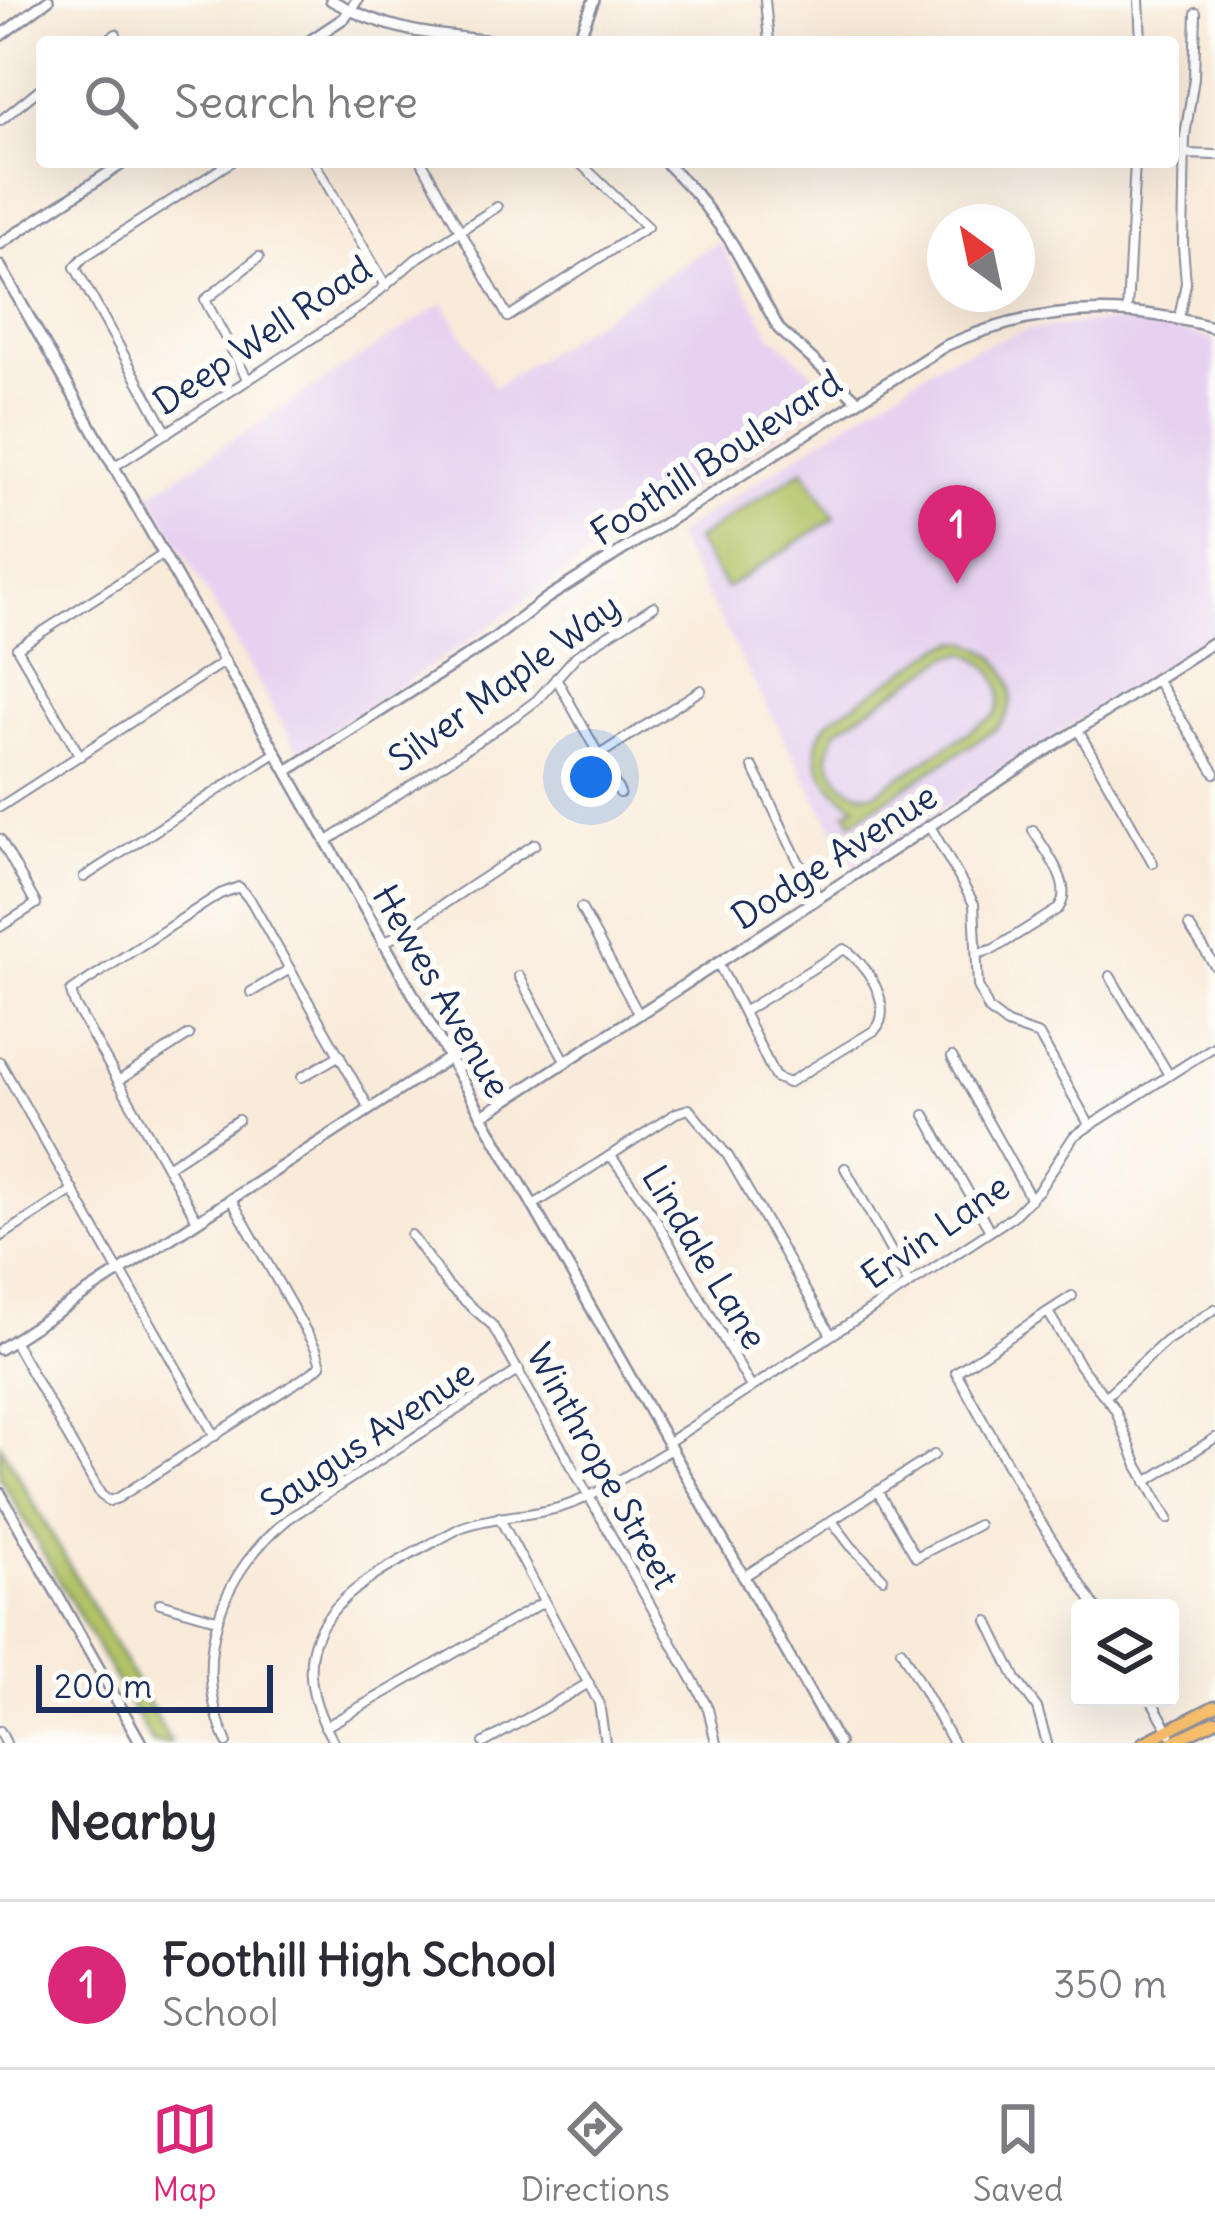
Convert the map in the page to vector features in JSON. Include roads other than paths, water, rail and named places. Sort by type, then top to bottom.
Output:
[{"type":"main road","points":[[1173,1740],[1215,1706]]},
{"type":"main road","points":[[1143,1743],[1173,1740],[1215,1721]]},
{"type":"street","points":[[0,36],[48,0]]},
{"type":"street","points":[[331,0],[354,6],[392,28],[426,36]]},
{"type":"street","points":[[579,36],[594,0]]},
{"type":"street","points":[[765,0],[768,36]]},
{"type":"street","points":[[1139,0],[1141,36]]},
{"type":"street","points":[[316,36],[354,6]]},
{"type":"street","points":[[1179,318],[1186,283],[1185,154],[1196,13]]},
{"type":"street","points":[[0,122],[36,92]]},
{"type":"street","points":[[1185,154],[1215,155]]},
{"type":"street","points":[[0,244],[116,168]]},
{"type":"street","points":[[167,433],[75,268],[222,168]]},
{"type":"street","points":[[317,168],[386,286]]},
{"type":"street","points":[[425,168],[508,317],[647,227],[585,168]]},
{"type":"street","points":[[670,168],[730,240],[779,328],[856,399]]},
{"type":"street","points":[[1127,310],[1136,168]]},
{"type":"street","name":"Deep Well Road","points":[[115,466],[362,307],[416,259],[497,207]]},
{"type":"street","points":[[248,380],[205,301],[259,257]]},
{"type":"street","name":"Hewes Avenue","points":[[0,266],[838,1743]]},
{"type":"street","name":"Foothill Boulevard","points":[[287,771],[856,399],[945,346],[995,326],[1065,312],[1127,310],[1215,328]]},
{"type":"street","points":[[80,756],[17,648],[166,554]]},
{"type":"street","name":"Silver Maple Way","points":[[326,842],[517,715],[578,655],[654,606]]},
{"type":"street","name":"Dodge Avenue","points":[[482,1116],[1215,641]]},
{"type":"street","points":[[0,807],[226,660]]},
{"type":"street","points":[[556,678],[620,793]]},
{"type":"street","points":[[1156,679],[1215,773]]},
{"type":"street","points":[[599,755],[701,690]]},
{"type":"street","points":[[1078,730],[1153,863]]},
{"type":"street","points":[[84,877],[277,752]]},
{"type":"street","points":[[753,767],[784,826],[797,864],[819,898]]},
{"type":"street","points":[[930,826],[974,904],[979,986],[988,1010],[1007,1024],[1030,1029],[1046,1042],[1090,1126]]},
{"type":"street","points":[[976,954],[994,950],[1065,900],[1065,887],[1033,830]]},
{"type":"street","points":[[0,839],[36,904],[0,927]]},
{"type":"street","points":[[383,944],[535,844]]},
{"type":"street","points":[[197,1220],[71,992],[220,894],[238,887],[251,901],[369,1108]]},
{"type":"street","points":[[581,908],[639,1015]]},
{"type":"street","points":[[1189,926],[1215,967]]},
{"type":"street","points":[[718,963],[775,1077],[788,1083],[884,1021],[884,1007],[856,956],[844,950],[743,1012]]},
{"type":"street","points":[[251,992],[290,969]]},
{"type":"street","points":[[519,976],[566,1062]]},
{"type":"street","points":[[1111,976],[1169,1076]]},
{"type":"street","points":[[118,1081],[189,1035]]},
{"type":"street","name":"Ervin Lane","points":[[334,1743],[314,1702],[311,1668],[321,1626],[366,1581],[460,1528],[560,1508],[589,1496],[669,1446],[990,1231],[1031,1199],[1066,1145],[1215,1046]]},
{"type":"street","points":[[302,1077],[340,1055]]},
{"type":"street","points":[[0,1349],[448,1058]]},
{"type":"street","points":[[952,1058],[1031,1199]]},
{"type":"street","points":[[0,1062],[214,1436]]},
{"type":"street","points":[[532,1205],[689,1109],[728,1156],[831,1335]]},
{"type":"street","points":[[925,1115],[990,1231]]},
{"type":"street","points":[[167,1167],[238,1120]]},
{"type":"street","name":"Lindale Lane","points":[[611,1156],[654,1216],[751,1387]]},
{"type":"street","points":[[845,1168],[909,1284]]},
{"type":"street","points":[[0,1237],[73,1190]]},
{"type":"street","points":[[13,1340],[101,1495],[109,1501],[214,1436],[321,1365],[231,1198]]},
{"type":"street","name":"Winthrope Street","points":[[411,1235],[448,1286],[492,1325],[698,1689],[716,1743]]},
{"type":"street","points":[[1072,1297],[956,1372],[1090,1599]]},
{"type":"street","points":[[1106,1396],[1166,1341],[1215,1310]]},
{"type":"street","points":[[1048,1312],[1080,1366],[1121,1419],[1168,1519]]},
{"type":"street","name":"Saugus Avenue","points":[[216,1619],[238,1570],[272,1532],[518,1370]]},
{"type":"street","points":[[1147,1482],[1215,1438]]},
{"type":"street","points":[[743,1577],[934,1455]]},
{"type":"street","points":[[878,1492],[916,1557],[978,1525]]},
{"type":"street","points":[[0,1493],[4,1509],[141,1743]]},
{"type":"street","points":[[499,1517],[599,1703],[605,1743]]},
{"type":"street","points":[[832,1520],[883,1578]]},
{"type":"street","points":[[160,1603],[216,1619],[211,1682],[227,1743]]},
{"type":"street","points":[[325,1727],[543,1603]]},
{"type":"street","points":[[988,1621],[1016,1679],[1037,1708],[1047,1743]]},
{"type":"street","points":[[901,1650],[953,1743]]},
{"type":"street","points":[[484,1743],[589,1683]]},
{"type":"street","points":[[1155,1707],[1173,1740]]},
{"type":"street","points":[[0,1731],[6,1743]]},
{"type":"place","name":"Foothill High School","points":[[957,584]]}]
